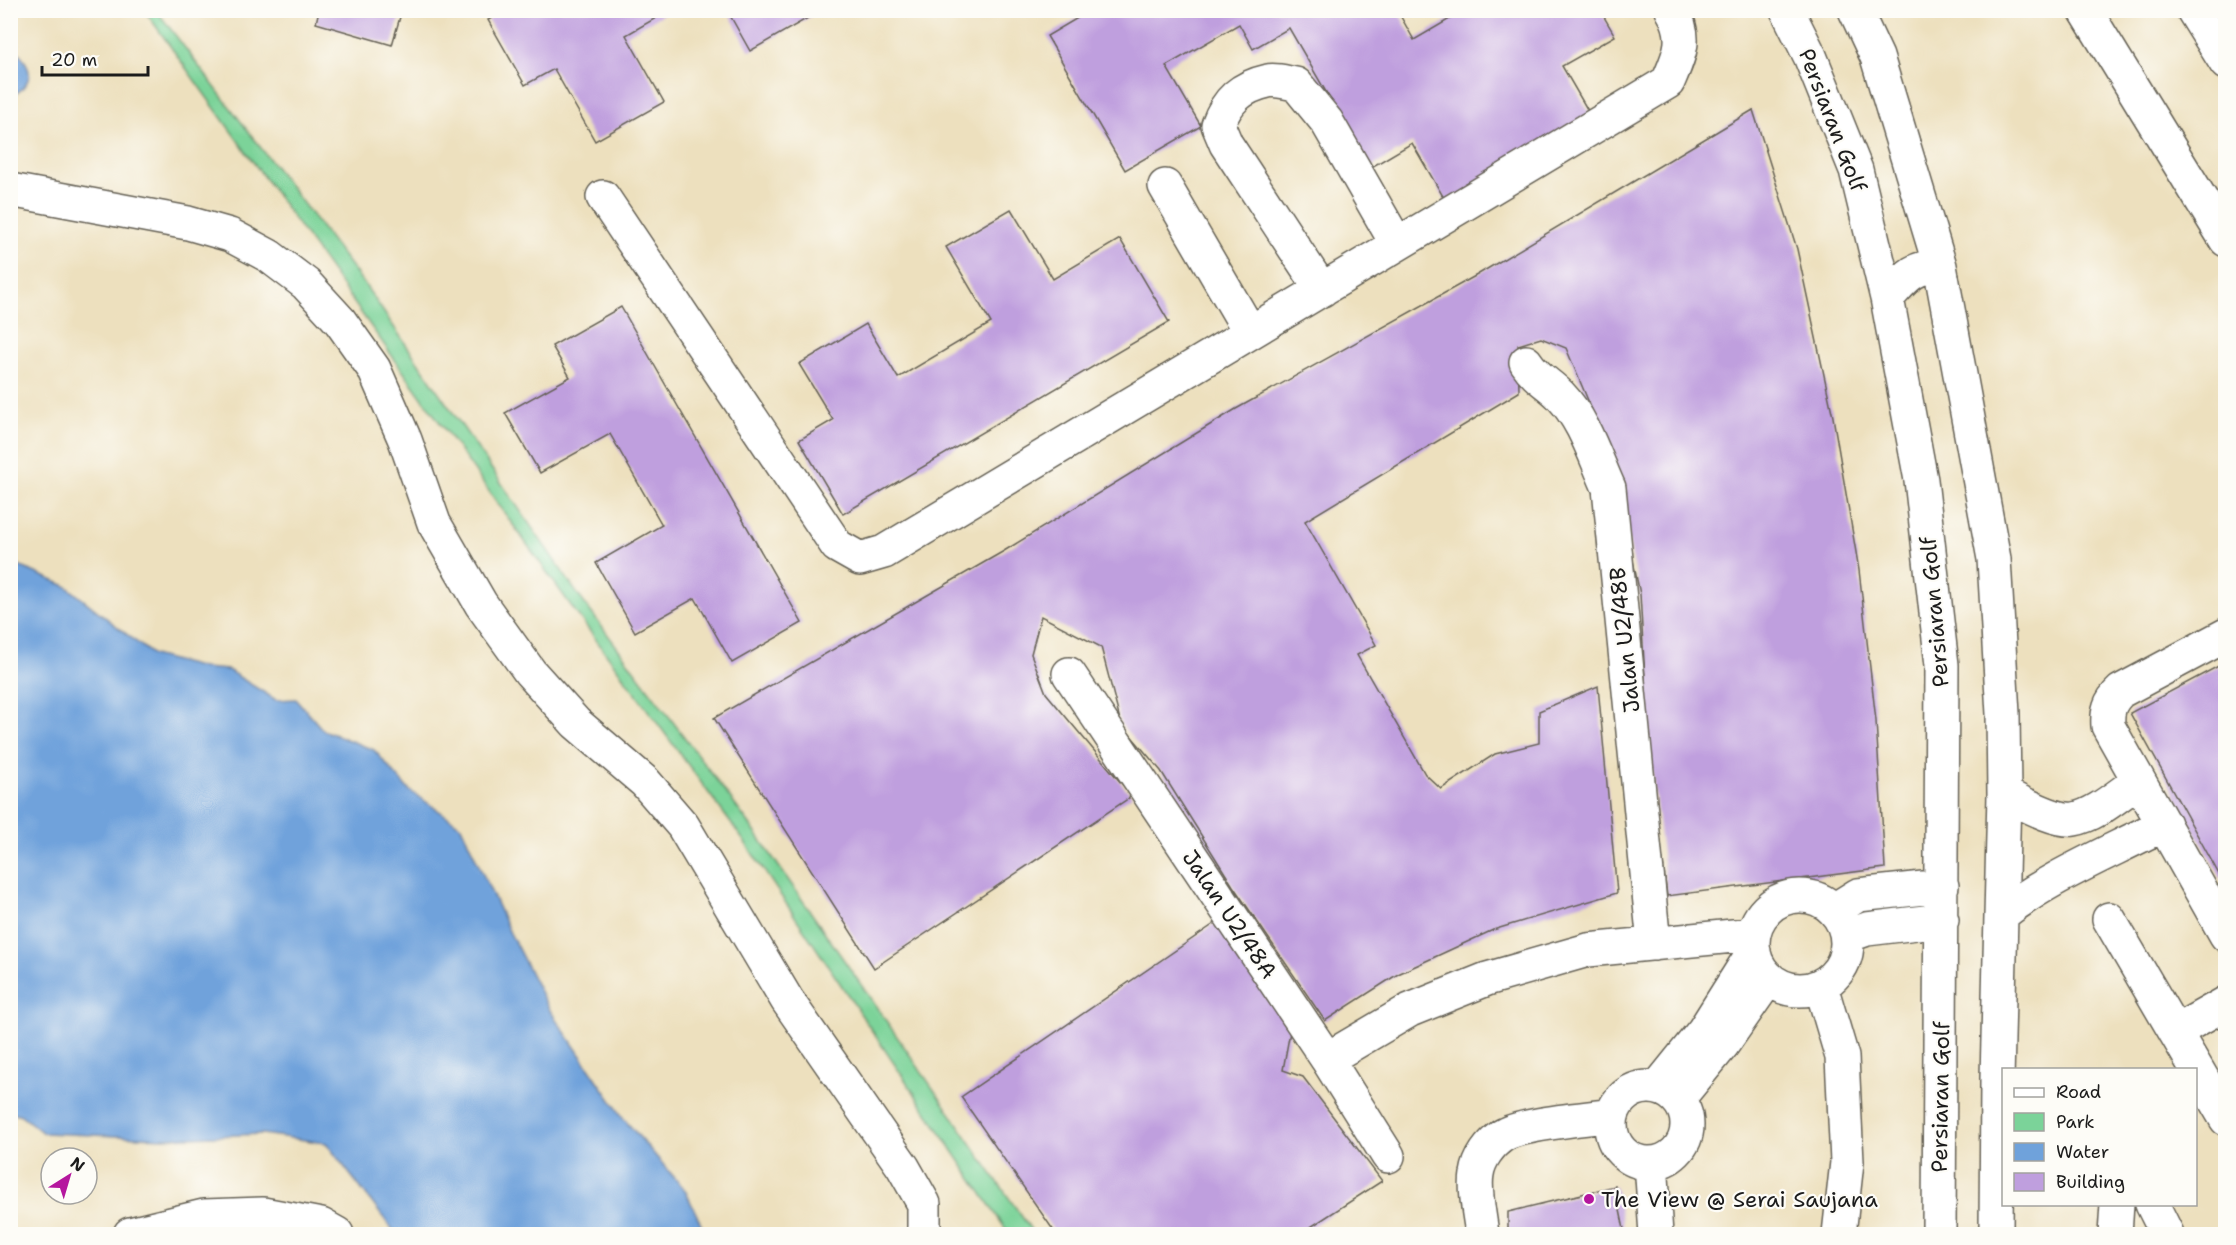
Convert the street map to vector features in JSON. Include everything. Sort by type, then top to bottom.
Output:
[{"type":"street","points":[[603,197],[837,546],[860,559],[884,552],[1668,82],[1682,49],[1679,21],[1672,10]]},
{"type":"street","name":"Persiaran Golf","points":[[1787,10],[1810,56],[1856,170],[1887,298],[1921,480],[1942,665],[1939,1234]]},
{"type":"street","points":[[1855,10],[1877,57],[1940,266],[1994,559],[2003,714],[2004,794],[1997,1079],[1996,1234]]},
{"type":"street","points":[[2085,10],[2226,240]]},
{"type":"street","points":[[2193,10],[2226,63]]},
{"type":"street","points":[[1322,290],[1226,144],[1218,125],[1224,110],[1235,95],[1270,81],[1296,84],[1327,122],[1397,244]]},
{"type":"street","points":[[1165,186],[1250,332]]},
{"type":"street","points":[[10,190],[230,234],[269,256],[306,284],[340,321],[374,369],[405,440],[434,523],[481,604],[530,672],[576,723],[645,782],[683,826],[787,1000],[908,1176],[924,1204],[924,1234]]},
{"type":"street","points":[[1887,298],[1906,278],[1924,266],[1940,266]]},
{"type":"street","name":"Jalan U2/48B","points":[[1526,362],[1535,376],[1560,395],[1583,428],[1609,488],[1654,944]]},
{"type":"street","points":[[2226,635],[2121,692],[2108,707],[2108,726],[2226,935]]},
{"type":"street","name":"Jalan U2/48A","points":[[1069,674],[1327,1059],[1388,1156]]},
{"type":"street","points":[[2004,794],[2052,815],[2073,819],[2093,812],[2139,781]]},
{"type":"street","points":[[2001,915],[2026,894],[2051,880],[2164,824]]},
{"type":"street","points":[[1840,923],[1858,895],[1942,886]]},
{"type":"street","points":[[1668,1093],[1723,1044],[1759,954],[1763,915],[1779,900],[1794,896],[1822,901],[1840,923],[1847,951],[1842,965],[1833,977],[1821,986],[1807,990],[1794,990],[1781,986],[1759,954]]},
{"type":"street","points":[[2109,918],[2196,1068]]},
{"type":"street","points":[[1840,923],[1867,929],[1942,920]]},
{"type":"street","points":[[1327,1059],[1410,1010],[1487,979],[1588,950],[1654,944],[1759,954]]},
{"type":"street","points":[[1821,986],[1842,1057],[1847,1162],[1839,1234]]},
{"type":"street","points":[[2175,1032],[2226,1003]]},
{"type":"street","points":[[2197,1070],[2226,1119]]},
{"type":"street","points":[[1646,1086],[1668,1093],[1685,1110],[1688,1122],[1687,1134],[1682,1145],[1663,1161],[1639,1162],[1619,1148],[1613,1138],[1612,1115],[1617,1103],[1625,1095],[1646,1086]]},
{"type":"street","points":[[1482,1234],[1476,1175],[1480,1160],[1491,1146],[1502,1136],[1518,1129],[1612,1115]]},
{"type":"street","points":[[1651,1163],[1656,1234]]},
{"type":"street","points":[[2115,1234],[2117,1206]]},
{"type":"street","points":[[2153,1206],[2167,1234]]},
{"type":"street","points":[[130,1234],[204,1216],[263,1214],[321,1225],[337,1234]]},
{"type":"green space","points":[[145,11],[157,11],[365,285],[579,596],[753,829],[1034,1234],[1009,1234],[744,841],[569,603]]},
{"type":"water","points":[[11,45],[23,58],[29,73],[25,86],[11,98]]},
{"type":"water","points":[[10,562],[66,586],[153,655],[203,668],[228,670],[276,700],[296,699],[323,730],[374,750],[409,790],[461,826],[510,933],[549,1009],[624,1119],[685,1190],[702,1226],[701,1234],[396,1234],[326,1143],[262,1134],[165,1138],[43,1133],[21,1115],[11,1112]]},
{"type":"building","points":[[319,10],[402,10],[392,45],[316,23]]},
{"type":"building","points":[[506,10],[670,10],[626,35],[664,102],[595,141],[554,69],[525,85],[488,20]]},
{"type":"building","points":[[727,10],[822,10],[750,51]]},
{"type":"building","points":[[1091,10],[1397,10],[1414,40],[1465,10],[1600,10],[1615,36],[1562,66],[1594,121],[1448,205],[1412,143],[1370,168],[1289,28],[1253,49],[1239,24],[1166,66],[1201,126],[1125,170],[1047,36]]},
{"type":"building","points":[[1753,110],[1797,249],[1833,417],[1859,570],[1876,721],[1885,868],[1667,896],[1649,745],[1640,594],[1611,455],[1566,348],[1541,338],[1518,345],[1519,392],[1305,521],[1376,645],[1357,655],[1425,774],[1441,789],[1495,754],[1539,743],[1539,711],[1598,686],[1617,893],[1493,930],[1398,974],[1325,1021],[1233,886],[1161,771],[1121,724],[1101,647],[1041,616],[1031,654],[1046,693],[1132,796],[874,968],[714,718],[1004,551],[1236,409],[1477,275]]},
{"type":"building","points":[[1011,209],[1053,279],[1120,239],[1169,322],[843,514],[799,440],[833,420],[799,364],[866,324],[898,378],[991,323],[946,247]]},
{"type":"building","points":[[621,307],[802,623],[732,663],[695,598],[635,632],[596,563],[662,525],[610,434],[540,473],[505,413],[570,377],[552,346]]},
{"type":"building","points":[[2226,662],[2226,887],[2130,713]]},
{"type":"building","points":[[1220,920],[1291,1026],[1283,1070],[1303,1077],[1382,1181],[1300,1234],[1056,1234],[961,1097]]},
{"type":"building","name":"The View @ Serai Saujana","points":[[1615,1186],[1625,1234],[1508,1234],[1508,1212]]},
{"type":"place","name":"The View @ Serai Saujana","points":[[1589,1199]]}]
